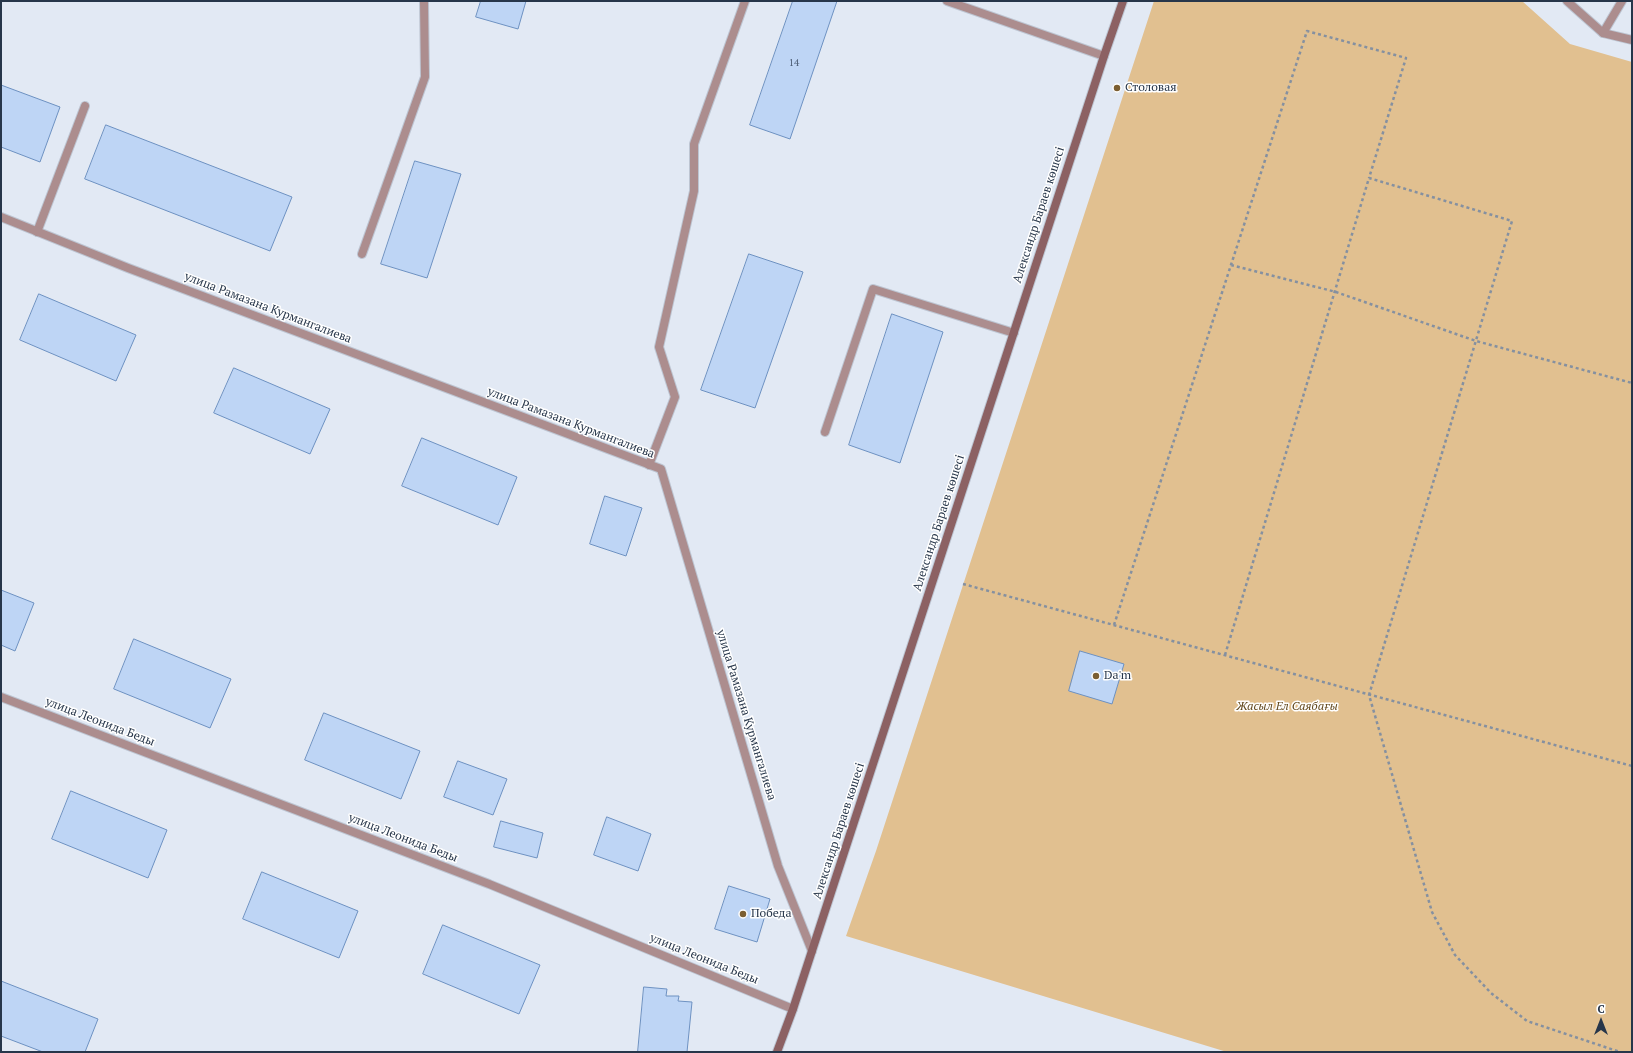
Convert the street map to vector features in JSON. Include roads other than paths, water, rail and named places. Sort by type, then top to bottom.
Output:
[{"type":"street","points":[[362,254],[426,77],[424,1]]},
{"type":"street","points":[[649,465],[674,396],[659,347],[694,191],[694,144],[745,1]]},
{"type":"street","points":[[947,1],[1104,56]]},
{"type":"street","name":"Александр Бараев көшесі","points":[[777,1052],[793,1009],[1123,1]]},
{"type":"street","points":[[1567,1],[1603,32],[1632,40]]},
{"type":"street","points":[[1603,32],[1622,1]]},
{"type":"street","points":[[37,232],[85,106]]},
{"type":"street","name":"улица Рамазана Курмангалиева","points":[[1,218],[661,469],[778,866],[812,951]]},
{"type":"street","points":[[825,432],[874,289],[1014,333]]},
{"type":"street","name":"улица Леонида Беды","points":[[1,697],[489,884],[793,1009]]},
{"type":"place","name":"Столовая","points":[[1117,88]]},
{"type":"place","name":"Da'm","points":[[1096,676]]},
{"type":"place","name":"Победа","points":[[743,914]]},
{"type":"park label","name":"Жасыл Ел Саябағы","points":[[1287,707]]}]
